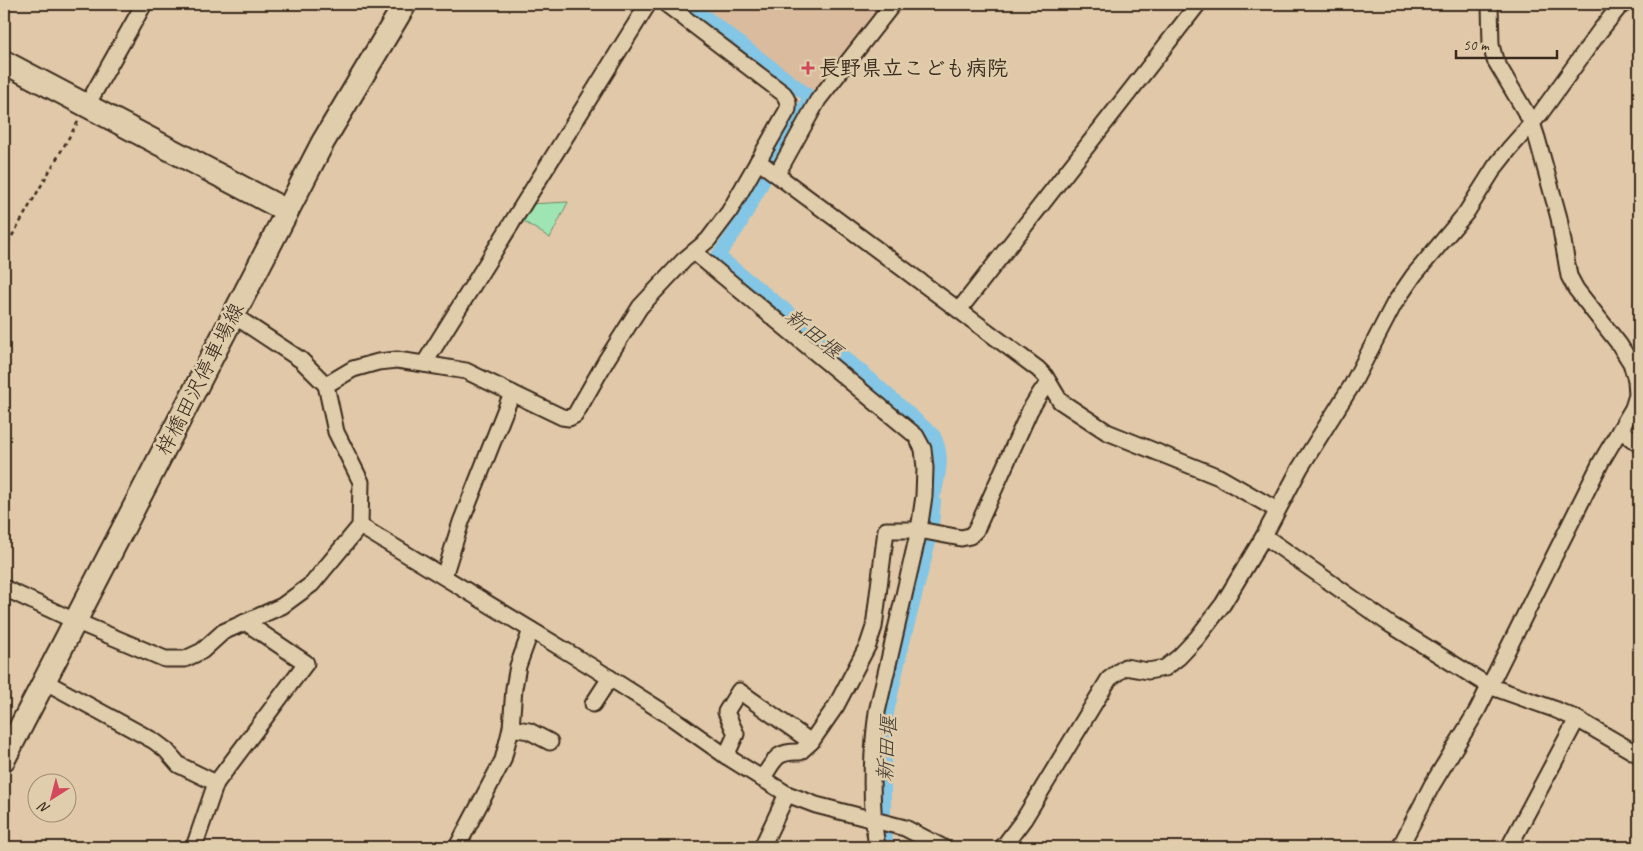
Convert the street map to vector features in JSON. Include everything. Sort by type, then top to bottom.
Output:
[{"type":"main road","name":"梓橋田沢停車場線","points":[[4,758],[323,142],[404,4]]},
{"type":"main road","points":[[4,62],[287,211]]},
{"type":"street","points":[[87,106],[144,4]]},
{"type":"street","points":[[424,364],[648,4]]},
{"type":"street","points":[[326,385],[353,370],[378,362],[397,360],[466,371],[562,417],[569,418],[575,415],[640,307],[684,260],[708,240],[730,212],[788,109],[788,102],[784,94],[666,4]]},
{"type":"street","points":[[777,174],[818,100],[893,4]]},
{"type":"street","points":[[959,310],[1198,4]]},
{"type":"street","points":[[1400,847],[1432,785],[1477,711],[1586,492],[1633,408],[1637,395],[1636,380],[1631,363],[1568,276],[1559,218],[1532,123],[1496,60],[1491,45],[1490,4]]},
{"type":"street","points":[[1003,847],[1024,819],[1109,679],[1125,667],[1148,671],[1165,668],[1179,657],[1197,638],[1223,604],[1264,536],[1300,468],[1352,386],[1394,304],[1414,275],[1466,213],[1495,167],[1540,114],[1604,26],[1619,7],[1624,4]]},
{"type":"street","points":[[758,161],[1038,369],[1045,376],[1060,401],[1107,432],[1219,477],[1277,510]]},
{"type":"street","points":[[694,252],[916,436],[923,449],[925,468],[924,496],[919,530],[877,712],[873,741],[872,818],[877,847]]},
{"type":"street","points":[[4,588],[75,621],[165,659],[185,659],[202,651],[223,632],[282,606],[312,584],[360,526],[361,482],[336,432],[326,385],[301,360],[233,315]]},
{"type":"street","points":[[762,778],[779,754],[787,751],[800,752],[811,742],[840,699],[868,645],[874,627],[886,530],[919,530],[961,538],[970,536],[976,530],[1030,410],[1041,392],[1049,385]]},
{"type":"street","points":[[444,576],[461,522],[512,393]]},
{"type":"street","points":[[1620,430],[1639,444]]},
{"type":"street","points":[[360,526],[610,678],[668,715],[726,756],[787,794],[816,805],[905,828],[942,847]]},
{"type":"street","points":[[1264,536],[1392,625],[1489,686],[1554,709],[1639,755]]},
{"type":"street","points":[[194,847],[216,783],[306,663],[245,622]]},
{"type":"street","points":[[457,847],[504,760],[511,728],[518,666],[532,630]]},
{"type":"street","points":[[593,704],[610,678]]},
{"type":"street","points":[[44,681],[154,741],[180,764],[216,783]]},
{"type":"street","points":[[726,756],[736,734],[726,712],[739,691],[811,742]]},
{"type":"street","points":[[1509,847],[1577,720]]},
{"type":"street","points":[[511,728],[529,731],[550,742]]},
{"type":"street","points":[[762,847],[787,794]]},
{"type":"path","points":[[4,250],[87,106]]},
{"type":"shaded area","name":"長野県立こども病院","points":[[695,4],[888,4],[815,96]]},
{"type":"green space","points":[[568,202],[550,238],[520,219],[530,204]]},
{"type":"waterway","name":"新田堰","points":[[689,4],[699,12]]},
{"type":"waterway","name":"新田堰","points":[[707,18],[810,97],[774,163]]},
{"type":"waterway","name":"新田堰","points":[[766,176],[739,226],[718,256],[862,372],[934,436],[940,458],[935,492]]},
{"type":"waterway","name":"新田堰","points":[[932,524],[934,501]]},
{"type":"waterway","name":"新田堰","points":[[884,815],[884,726],[901,650],[930,538]]},
{"type":"waterway","name":"新田堰","points":[[884,828],[887,847]]},
{"type":"place","name":"長野県立こども病院","points":[[808,68]]}]
